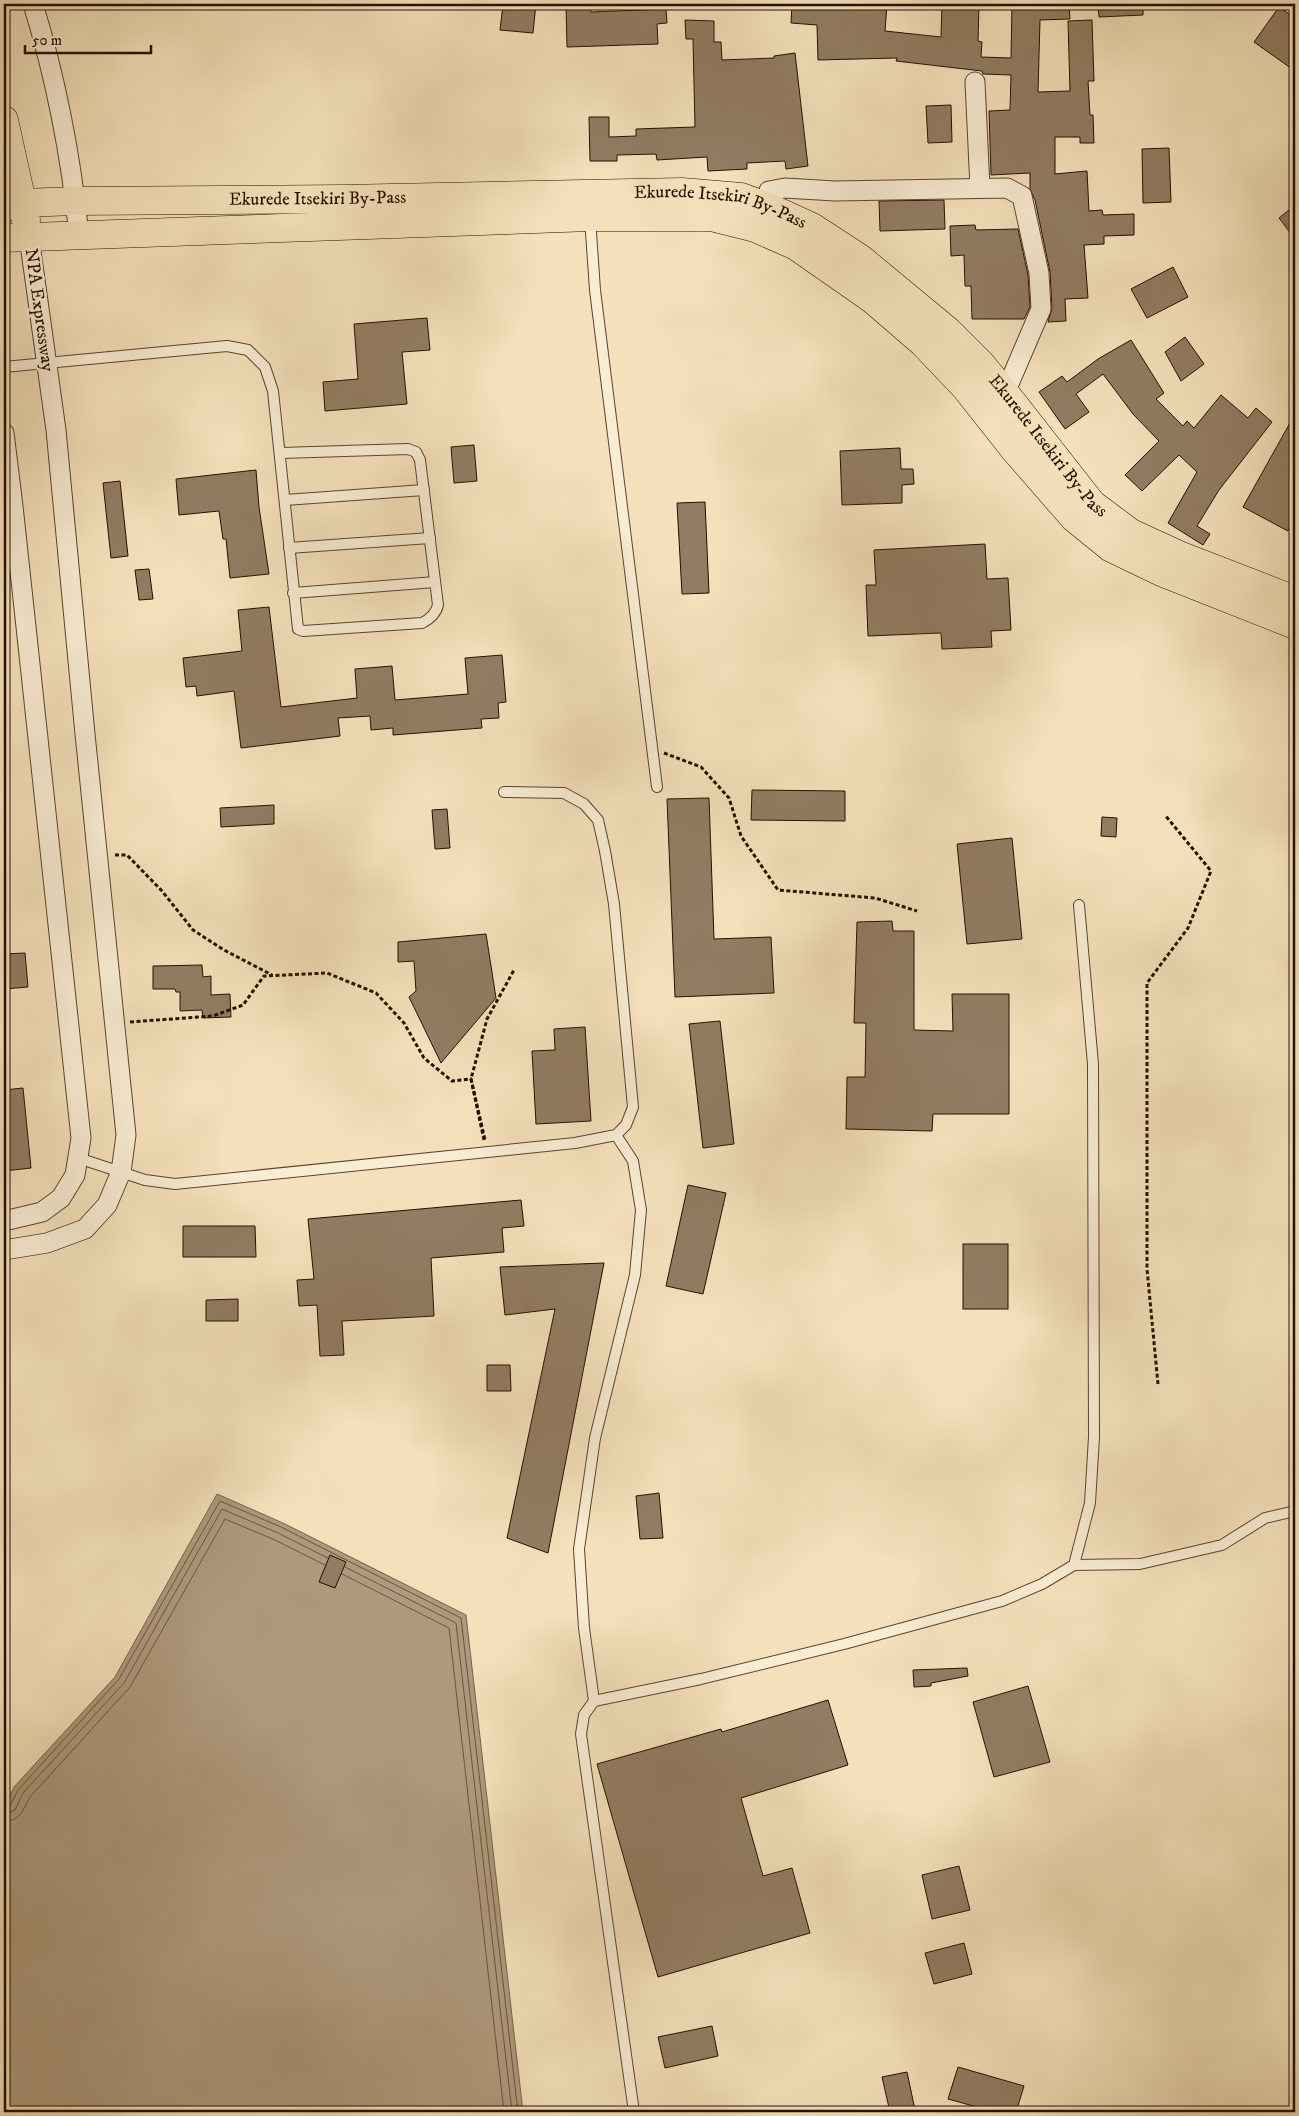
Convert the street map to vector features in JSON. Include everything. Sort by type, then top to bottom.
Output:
[{"type":"main road","name":"NPA Expressway","points":[[4,120],[16,237]]},
{"type":"main road","name":"Ekurede Itsekiri By-Pass","points":[[13,205],[76,201],[342,199],[682,192],[741,197],[812,227],[862,259],[948,331],[982,364],[1092,504],[1131,533],[1179,555],[1295,600]]},
{"type":"main road","name":"Ekurede Itsekiri By-Pass","points":[[16,237],[590,216],[711,217],[754,228],[796,246],[872,299],[923,343],[965,387],[1020,456],[1074,518],[1112,548],[1161,572],[1295,625]]},
{"type":"street","points":[[33,4],[56,88],[76,201],[79,235]]},
{"type":"street","points":[[975,82],[980,188]]},
{"type":"street","points":[[766,206],[769,191],[785,188],[835,191],[1006,188],[1022,196],[1039,273],[1041,309],[1005,393]]},
{"type":"street","name":"NPA Expressway","points":[[4,1250],[47,1243],[85,1229],[107,1205],[121,1172],[126,1135],[47,362],[16,237]]},
{"type":"street","points":[[4,433],[81,1138],[75,1175],[60,1198],[42,1212],[4,1221]]},
{"type":"lane","points":[[590,216],[595,290],[657,787]]},
{"type":"lane","points":[[4,367],[227,346],[248,350],[265,367],[273,391],[281,453],[296,626],[298,629],[303,631],[422,623],[429,620],[437,610],[438,605],[420,460],[413,450],[281,453]]},
{"type":"lane","points":[[285,500],[424,490]]},
{"type":"lane","points":[[289,548],[430,538]]},
{"type":"lane","points":[[293,593],[435,582]]},
{"type":"lane","points":[[78,1158],[145,1180],[175,1184],[486,1152],[575,1142],[616,1135],[626,1125],[633,1107],[614,904],[606,851],[598,820],[584,804],[564,793],[504,792]]},
{"type":"lane","points":[[1074,1565],[1090,1503],[1094,1437],[1093,1064],[1079,905]]},
{"type":"lane","points":[[594,1701],[584,1628],[579,1549],[595,1438],[635,1275],[641,1210],[633,1161],[616,1135]]},
{"type":"lane","points":[[634,2112],[581,1734],[584,1715],[594,1701],[710,1677],[844,1644],[1002,1601],[1042,1584],[1074,1565],[1140,1564],[1222,1545],[1265,1518],[1295,1511]]},
{"type":"path","points":[[652,748],[702,768],[730,798],[742,836],[778,890],[874,898],[917,911]]},
{"type":"path","points":[[1158,1384],[1147,1269],[1148,983],[1188,928],[1211,871],[1165,816]]},
{"type":"path","points":[[98,856],[127,855],[162,891],[193,930],[224,950],[273,975]]},
{"type":"path","points":[[486,1152],[482,1121],[471,1079],[487,1019],[514,970]]},
{"type":"path","points":[[115,1023],[213,1016],[243,1005],[264,976],[328,973],[376,993],[404,1023],[424,1058],[452,1082],[471,1079]]},
{"type":"water","points":[[217,1494],[283,1523],[466,1615],[523,2112],[4,2112],[4,1808],[14,1787],[115,1677]]},
{"type":"building","points":[[503,4],[536,4],[533,33],[500,30]]},
{"type":"building","points":[[566,4],[590,4],[591,12],[666,9],[667,23],[657,24],[658,44],[567,47]]},
{"type":"building","points":[[792,4],[887,4],[885,31],[941,37],[942,4],[979,4],[978,41],[982,42],[981,57],[1011,58],[1012,4],[1069,4],[1070,19],[1040,20],[1038,92],[1070,91],[1068,21],[1092,20],[1094,81],[1088,81],[1090,115],[1093,115],[1094,143],[1080,143],[1080,137],[1055,137],[1055,174],[1087,171],[1089,211],[1102,210],[1103,215],[1134,214],[1134,235],[1104,236],[1104,244],[1084,245],[1088,298],[1065,299],[1066,321],[1048,322],[1052,308],[1050,272],[1035,200],[1030,189],[1030,173],[991,175],[989,111],[1010,110],[1011,75],[983,74],[982,71],[896,61],[897,58],[818,60],[817,25],[791,23]]},
{"type":"building","points":[[1098,4],[1143,4],[1143,15],[1099,17]]},
{"type":"building","points":[[1279,7],[1295,18],[1295,71],[1254,42]]},
{"type":"building","points":[[685,20],[714,21],[714,42],[721,42],[722,60],[774,58],[774,56],[795,53],[808,166],[786,169],[785,161],[747,163],[747,169],[708,171],[707,157],[657,160],[656,154],[617,155],[617,161],[590,161],[589,117],[609,117],[609,137],[636,136],[636,129],[695,127],[693,39],[686,39]]},
{"type":"building","points":[[951,105],[952,142],[928,143],[926,106]]},
{"type":"building","points":[[1169,148],[1171,202],[1143,203],[1142,149]]},
{"type":"building","points":[[944,200],[945,229],[880,231],[879,201]]},
{"type":"building","points":[[1295,205],[1295,239],[1279,218]]},
{"type":"building","points":[[975,225],[976,230],[1018,229],[1028,275],[1030,307],[1024,319],[972,319],[971,286],[965,286],[964,255],[951,256],[950,226]]},
{"type":"building","points":[[1173,267],[1188,297],[1147,318],[1131,289]]},
{"type":"building","points":[[427,318],[430,350],[402,352],[407,404],[325,411],[323,382],[358,379],[354,324]]},
{"type":"building","points":[[1185,337],[1204,364],[1181,381],[1165,352]]},
{"type":"building","points":[[1131,340],[1164,393],[1156,399],[1183,426],[1187,421],[1194,428],[1221,395],[1248,418],[1256,408],[1272,422],[1219,490],[1197,526],[1210,534],[1203,545],[1168,523],[1197,472],[1179,455],[1142,491],[1125,475],[1159,441],[1133,414],[1103,374],[1076,394],[1089,412],[1065,429],[1039,392],[1062,376],[1067,382],[1098,359]]},
{"type":"building","points":[[1295,414],[1295,516],[1288,531],[1243,507]]},
{"type":"building","points":[[474,445],[477,481],[454,483],[451,447]]},
{"type":"building","points":[[900,448],[901,469],[913,469],[914,484],[902,485],[902,503],[842,505],[840,451]]},
{"type":"building","points":[[256,470],[259,507],[269,574],[230,578],[226,539],[223,539],[219,511],[179,515],[176,479]]},
{"type":"building","points":[[120,481],[128,556],[111,558],[103,483]]},
{"type":"building","points":[[705,502],[709,593],[682,594],[677,503]]},
{"type":"building","points":[[985,544],[987,579],[1008,578],[1011,630],[991,631],[992,647],[942,649],[941,633],[868,636],[866,585],[876,585],[874,550]]},
{"type":"building","points":[[149,569],[153,599],[139,600],[135,570]]},
{"type":"building","points":[[269,607],[281,707],[357,698],[355,669],[392,666],[395,700],[468,694],[465,658],[502,655],[506,702],[498,703],[499,718],[481,719],[482,728],[393,735],[393,728],[371,730],[370,716],[338,718],[340,736],[241,748],[234,691],[197,696],[196,686],[186,687],[183,658],[242,651],[238,610]]},
{"type":"building","points":[[752,790],[845,791],[845,821],[751,820]]},
{"type":"building","points":[[709,798],[714,939],[771,937],[774,993],[675,997],[667,799]]},
{"type":"building","points":[[274,805],[274,824],[221,827],[220,808]]},
{"type":"building","points":[[447,809],[450,848],[435,849],[432,810]]},
{"type":"building","points":[[1102,817],[1117,818],[1116,837],[1101,836]]},
{"type":"building","points":[[1012,838],[1022,939],[967,944],[957,844]]},
{"type":"building","points":[[892,921],[893,931],[914,931],[914,1030],[953,1031],[952,994],[1009,994],[1009,1114],[933,1114],[932,1131],[846,1129],[847,1077],[865,1077],[866,1023],[854,1023],[857,922]]},
{"type":"building","points":[[486,934],[496,998],[441,1063],[409,997],[416,991],[414,961],[398,962],[398,942]]},
{"type":"building","points":[[25,953],[28,987],[4,989],[4,954]]},
{"type":"building","points":[[202,965],[203,977],[211,976],[211,995],[230,994],[231,1017],[203,1018],[202,1010],[180,1011],[180,992],[176,992],[175,989],[153,989],[153,966]]},
{"type":"building","points":[[720,1021],[734,1144],[703,1148],[689,1024]]},
{"type":"building","points":[[585,1027],[591,1121],[536,1124],[532,1051],[555,1050],[554,1029]]},
{"type":"building","points":[[23,1088],[31,1168],[4,1171],[4,1090]]},
{"type":"building","points":[[688,1185],[726,1193],[703,1294],[666,1286]]},
{"type":"building","points":[[521,1200],[524,1226],[502,1228],[504,1252],[431,1258],[434,1316],[342,1321],[344,1355],[320,1356],[317,1305],[299,1306],[297,1280],[314,1279],[308,1219]]},
{"type":"building","points":[[183,1226],[255,1226],[256,1257],[183,1257]]},
{"type":"building","points":[[963,1244],[1008,1244],[1008,1309],[963,1309]]},
{"type":"building","points":[[604,1263],[548,1553],[507,1538],[555,1309],[505,1315],[500,1267]]},
{"type":"building","points":[[238,1299],[238,1321],[206,1321],[206,1300]]},
{"type":"building","points":[[487,1365],[510,1365],[511,1391],[487,1391]]},
{"type":"building","points":[[659,1493],[663,1538],[640,1539],[636,1496]]},
{"type":"building","points":[[330,1555],[346,1562],[335,1588],[319,1582]]},
{"type":"building","points":[[967,1668],[968,1676],[931,1683],[931,1686],[914,1687],[913,1670]]},
{"type":"building","points":[[1028,1686],[1050,1762],[994,1777],[973,1702]]},
{"type":"building","points":[[828,1700],[848,1765],[741,1798],[763,1876],[792,1868],[810,1933],[658,1977],[597,1764],[721,1729],[722,1732]]},
{"type":"building","points":[[959,1866],[970,1910],[932,1919],[922,1875]]},
{"type":"building","points":[[964,1943],[972,1974],[934,1984],[925,1953]]},
{"type":"building","points":[[712,2026],[718,2056],[665,2068],[658,2037]]},
{"type":"building","points":[[958,2067],[1024,2086],[1016,2112],[995,2112],[948,2099]]},
{"type":"building","points":[[907,2072],[915,2110],[890,2112],[882,2077]]}]
